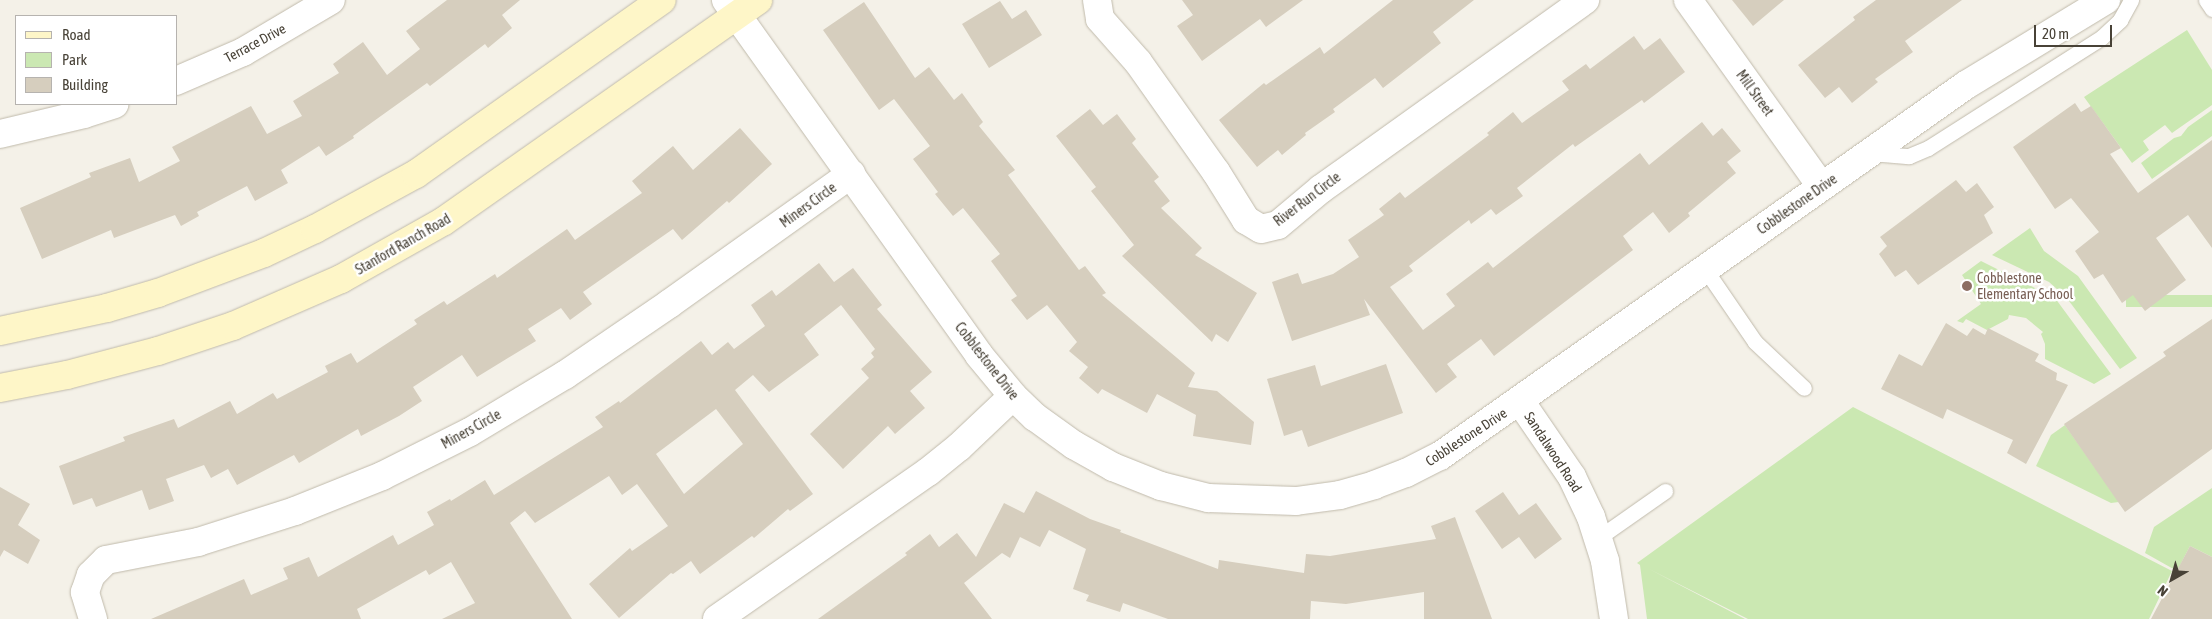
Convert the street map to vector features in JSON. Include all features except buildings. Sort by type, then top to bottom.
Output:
[{"type":"main road","points":[[0,331],[98,310],[158,293],[264,253],[315,229],[416,174],[662,0]]},
{"type":"main road","name":"Stanford Ranch Road","points":[[0,388],[67,375],[158,351],[233,326],[341,279],[444,221],[740,5]]},
{"type":"street","name":"Terrace Drive","points":[[178,80],[243,52],[331,0]]},
{"type":"street","name":"River Run Circle","points":[[1097,0],[1100,19],[1143,70],[1216,172],[1246,220],[1261,229],[1278,225],[1321,189],[1585,0]]},
{"type":"street","name":"Mill Street","points":[[1688,0],[1822,186]]},
{"type":"street","name":"Cobblestone Drive","points":[[740,5],[851,174],[979,355],[1013,396],[1035,417],[1074,445],[1113,468],[1161,486],[1208,498],[1250,501],[1296,501],[1340,494],[1406,473],[1440,456],[1869,152],[1966,86],[2106,0]]},
{"type":"street","points":[[0,134],[84,114],[111,105]]},
{"type":"street","name":"Miners Circle","points":[[93,619],[85,592],[91,575],[106,560],[198,542],[295,511],[382,476],[470,432],[573,370],[851,174]]},
{"type":"street","points":[[716,619],[928,472],[959,447],[1013,396]]},
{"type":"street","name":"Sandalwood Road","points":[[1520,401],[1572,477],[1591,517],[1612,593],[1614,619]]},
{"type":"lane","points":[[1869,152],[1909,156],[1928,148],[2102,37],[2120,20],[2131,0]]},
{"type":"lane","points":[[2206,0],[2212,9]]},
{"type":"lane","points":[[1705,269],[1755,342],[1804,388]]},
{"type":"lane","points":[[1598,538],[1665,491]]},
{"type":"green space","points":[[2187,30],[2212,70],[2212,105],[2172,133],[2165,125],[2143,141],[2149,150],[2132,163],[2084,97]]},
{"type":"green space","points":[[2212,110],[2212,136],[2152,179],[2141,163],[2174,138],[2181,136],[2188,127]]},
{"type":"green space","points":[[2030,228],[2044,251],[2078,276],[2137,358],[2120,369],[2066,297],[2049,282],[1992,255]]},
{"type":"green space","points":[[1981,261],[2055,298],[2111,374],[2094,384],[2045,359],[2045,344],[2041,334],[2043,332],[2026,318],[2009,315],[2008,319],[1987,330],[1966,319],[1963,323],[1957,321],[1981,304],[1962,275]]},
{"type":"green space","points":[[2126,295],[2212,295],[2212,307],[2126,307]]},
{"type":"green space","points":[[1853,407],[2172,571],[2149,619],[1748,619],[1649,569],[1745,619],[1647,619],[1640,565],[1637,563]]},
{"type":"green space","points":[[2065,425],[2119,502],[2111,503],[2036,466],[2051,435]]},
{"type":"green space","points":[[2212,488],[2212,557],[2190,546],[2177,571],[2145,553],[2154,527]]},
{"type":"place","name":"Cobblestone Elementary School","points":[[1967,286]]}]
